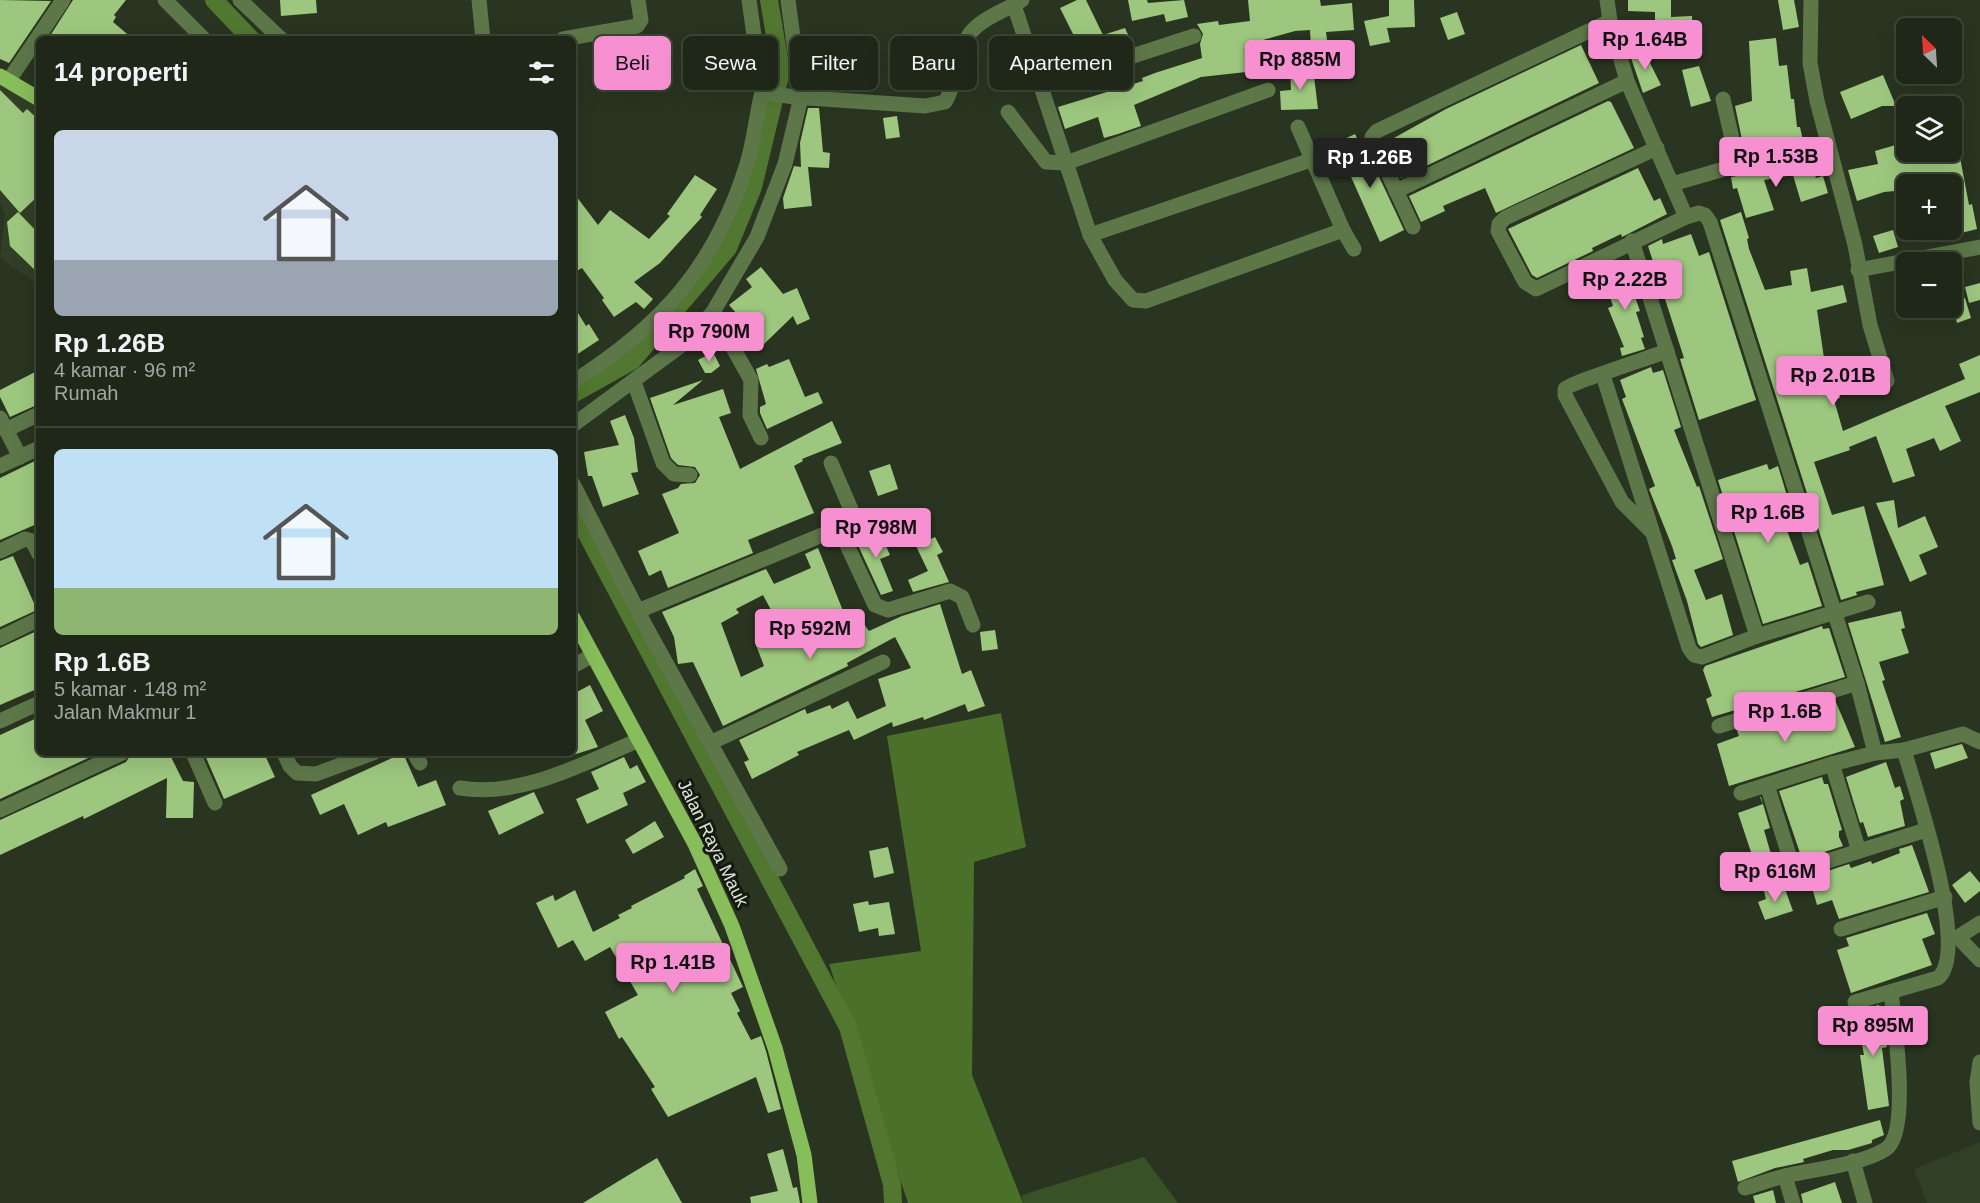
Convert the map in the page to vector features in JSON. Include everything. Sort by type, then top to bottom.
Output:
[{"type":"main road","points":[[4,78],[36,97]]},
{"type":"main road","name":"Jalan Raya Mauk","points":[[576,624],[694,844],[740,947],[775,1048],[804,1155],[810,1203]]},
{"type":"street","points":[[4,78],[63,0]]},
{"type":"street","points":[[165,0],[201,36]]},
{"type":"street","points":[[240,0],[278,36]]},
{"type":"street","points":[[479,0],[483,36]]},
{"type":"street","points":[[576,37],[637,26],[641,20],[638,0]]},
{"type":"street","points":[[576,380],[634,340],[682,292],[714,243],[746,166],[765,93],[749,0]]},
{"type":"street","points":[[576,422],[686,342],[713,312],[757,237],[785,164],[798,97],[788,0]]},
{"type":"street","points":[[1606,0],[1627,81],[1686,217]]},
{"type":"street","points":[[1811,0],[1810,63],[1829,151],[1855,245],[1870,325],[1887,381]]},
{"type":"street","points":[[765,93],[925,106],[945,102],[953,88],[969,34],[983,21],[1018,2],[1027,36]]},
{"type":"street","points":[[1413,227],[1372,136],[1377,131],[1610,21]]},
{"type":"street","points":[[1133,56],[1194,36]]},
{"type":"street","points":[[1396,191],[1627,81]]},
{"type":"street","points":[[1042,90],[1090,235],[1115,280],[1133,300],[1146,301],[1343,230]]},
{"type":"street","points":[[1008,112],[1046,162],[1066,163],[1268,90]]},
{"type":"street","points":[[1723,99],[1738,165]]},
{"type":"street","points":[[1298,127],[1343,230],[1354,249]]},
{"type":"street","points":[[1657,148],[1505,218],[1498,224],[1498,231],[1525,282],[1536,289],[1686,217],[1698,213],[1705,215],[1710,222],[1857,683],[1875,753]]},
{"type":"street","points":[[1672,184],[1738,165],[1829,151]]},
{"type":"street","points":[[1090,235],[1311,160]]},
{"type":"street","points":[[1632,241],[1756,636]]},
{"type":"street","points":[[1858,270],[1980,247]]},
{"type":"street","points":[[713,312],[751,380],[750,415],[761,438]]},
{"type":"street","points":[[1656,537],[1622,502],[1565,395],[1565,389],[1570,384],[1603,375],[1667,351]]},
{"type":"street","points":[[1603,375],[1656,537],[1689,648],[1694,655],[1702,657],[1756,636],[1868,602]]},
{"type":"street","points":[[634,382],[663,463],[674,474],[690,475]]},
{"type":"street","points":[[20,457],[3,424],[36,415]]},
{"type":"street","points":[[0,466],[36,449]]},
{"type":"street","points":[[638,611],[839,528],[853,514],[831,463]]},
{"type":"street","points":[[576,490],[638,611],[780,869]]},
{"type":"street","points":[[839,528],[875,605],[888,610],[950,591],[962,597],[973,625]]},
{"type":"street","points":[[0,551],[26,539],[32,541],[36,548]]},
{"type":"street","points":[[0,638],[36,620]]},
{"type":"street","points":[[576,664],[593,655]]},
{"type":"street","points":[[710,742],[883,662]]},
{"type":"street","points":[[1719,726],[1857,683]]},
{"type":"street","points":[[0,721],[36,704]]},
{"type":"street","points":[[1741,793],[1832,764],[1875,753],[1904,750],[1963,734],[1980,742]]},
{"type":"street","points":[[460,788],[480,791],[551,777],[639,740]]},
{"type":"street","points":[[1855,1002],[1938,978],[1944,973],[1953,938],[1945,897],[1904,750]]},
{"type":"street","points":[[0,810],[116,756]]},
{"type":"street","points":[[194,756],[215,803]]},
{"type":"street","points":[[285,756],[290,766],[297,773],[316,774],[364,756]]},
{"type":"street","points":[[1832,764],[1859,851]]},
{"type":"street","points":[[1767,785],[1794,872]]},
{"type":"street","points":[[1758,883],[1926,830]]},
{"type":"street","points":[[1841,929],[1945,897]]},
{"type":"street","points":[[1953,938],[1980,924]]},
{"type":"street","points":[[1953,938],[1980,960]]},
{"type":"street","points":[[1745,1188],[1785,1176],[1853,1161],[1888,1148],[1892,1142],[1901,1101],[1891,992]]},
{"type":"street","points":[[1980,1062],[1977,1082],[1980,1122]]},
{"type":"street","points":[[1853,1161],[1865,1203]]},
{"type":"street","points":[[1785,1176],[1792,1203]]},
{"type":"shaded area","points":[[0,73],[36,91],[36,283],[0,258],[5,215],[0,202]]},
{"type":"shaded area","points":[[1980,1142],[1980,1203],[1927,1203],[1914,1169]]},
{"type":"shaded area","points":[[1144,1157],[1178,1203],[1023,1203],[1022,1195]]},
{"type":"green space","points":[[1001,713],[1026,847],[974,862],[972,1075],[1023,1203],[908,1203],[829,964],[921,951],[887,736]]},
{"type":"building","points":[[0,0],[51,1],[9,63],[0,59]]},
{"type":"building","points":[[73,0],[126,0],[114,15],[116,17],[113,22],[129,36],[50,36]]},
{"type":"building","points":[[280,0],[316,0],[317,13],[281,16]]},
{"type":"building","points":[[1077,0],[1086,0],[1103,35],[1125,28],[1129,36],[1068,36],[1073,34],[1060,8]]},
{"type":"building","points":[[1128,0],[1147,0],[1148,3],[1184,0],[1188,17],[1166,22],[1164,14],[1132,21]]},
{"type":"building","points":[[1248,0],[1320,0],[1321,6],[1352,3],[1354,30],[1326,32],[1328,47],[1311,48],[1310,30],[1295,31],[1252,43],[1255,71],[1201,77],[1134,105],[1141,126],[1118,134],[1104,138],[1098,117],[1065,129],[1058,107],[1114,90],[1133,90],[1133,84],[1143,81],[1142,78],[1202,58],[1200,44],[1203,34],[1197,24],[1218,21],[1219,25],[1250,21]]},
{"type":"building","points":[[1389,0],[1414,0],[1415,27],[1387,28],[1390,42],[1370,46],[1364,21],[1389,16]]},
{"type":"building","points":[[1628,0],[1671,0],[1671,17],[1692,16],[1693,39],[1655,38],[1655,12],[1628,11]]},
{"type":"building","points":[[1778,0],[1794,0],[1799,27],[1783,30]]},
{"type":"building","points":[[1457,12],[1465,34],[1448,40],[1440,18]]},
{"type":"building","points":[[1776,38],[1779,66],[1787,65],[1791,99],[1794,99],[1797,127],[1800,127],[1804,145],[1745,154],[1735,106],[1752,101],[1749,41]]},
{"type":"building","points":[[1581,45],[1599,83],[1401,178],[1385,143],[1446,109]]},
{"type":"building","points":[[1643,49],[1661,85],[1643,93],[1630,55]]},
{"type":"building","points":[[1699,66],[1711,101],[1691,107],[1682,70]]},
{"type":"building","points":[[1313,68],[1318,109],[1281,110],[1280,91],[1291,90],[1290,70]]},
{"type":"building","points":[[1883,75],[1896,106],[1882,106],[1851,119],[1840,92]]},
{"type":"building","points":[[0,90],[23,113],[27,109],[36,117],[36,198],[20,213],[0,190]]},
{"type":"building","points":[[1608,101],[1611,102],[1634,148],[1496,213],[1485,188],[1443,206],[1445,211],[1421,222],[1409,196]]},
{"type":"building","points":[[808,108],[819,108],[823,152],[830,153],[829,168],[808,167],[812,206],[784,209],[783,198],[794,166],[801,167],[800,143]]},
{"type":"building","points":[[897,116],[900,137],[886,139],[883,118]]},
{"type":"building","points":[[1355,134],[1364,153],[1367,151],[1404,230],[1380,242],[1336,143]]},
{"type":"building","points":[[1896,145],[1896,162],[1961,162],[1969,205],[1972,204],[1977,229],[1962,233],[1962,174],[1896,174],[1896,191],[1884,192],[1857,201],[1848,170],[1878,164],[1875,151]]},
{"type":"building","points":[[1811,164],[1816,178],[1823,176],[1828,193],[1801,202],[1793,175],[1764,180],[1774,210],[1746,218],[1737,188],[1733,189],[1731,177]]},
{"type":"building","points":[[1638,168],[1654,201],[1660,198],[1667,214],[1622,237],[1621,234],[1592,248],[1593,251],[1537,278],[1532,275],[1508,229]]},
{"type":"building","points":[[695,175],[717,189],[700,215],[702,217],[660,263],[634,282],[653,299],[644,309],[636,302],[614,317],[602,300],[604,298],[582,268],[576,271],[576,196],[598,225],[610,210],[649,239],[670,216],[667,214]]},
{"type":"building","points":[[18,212],[36,231],[36,271],[10,246],[7,222]]},
{"type":"building","points":[[1741,212],[1749,238],[1747,239],[1749,249],[1765,290],[1792,285],[1790,271],[1807,268],[1811,292],[1843,285],[1847,302],[1817,310],[1826,372],[1833,370],[1840,398],[1834,400],[1843,431],[1965,379],[1959,364],[1980,355],[1980,392],[1945,406],[1961,441],[1940,451],[1934,438],[1906,449],[1915,476],[1893,483],[1876,436],[1849,447],[1850,450],[1814,462],[1832,515],[1864,506],[1884,585],[1856,592],[1857,595],[1841,600],[1720,220]]},
{"type":"building","points":[[1893,230],[1898,247],[1879,253],[1873,236]]},
{"type":"building","points":[[1691,234],[1699,256],[1709,252],[1756,400],[1699,420],[1680,359],[1684,358],[1648,246],[1662,239],[1663,244]]},
{"type":"building","points":[[1623,263],[1640,311],[1636,312],[1644,337],[1641,338],[1645,349],[1622,356],[1620,348],[1624,347],[1608,308],[1613,306],[1610,297],[1614,296],[1605,270]]},
{"type":"building","points":[[761,267],[783,294],[797,288],[810,319],[797,325],[793,316],[763,345],[755,336],[743,346],[730,322],[738,315],[729,305],[752,287],[746,279]]},
{"type":"building","points":[[1980,283],[1980,300],[1969,303],[1965,287]]},
{"type":"building","points":[[1965,298],[1971,318],[1957,323],[1956,318],[1962,318],[1962,299]]},
{"type":"building","points":[[576,310],[586,326],[589,324],[599,340],[576,355]]},
{"type":"building","points":[[713,352],[720,366],[711,373],[705,373],[698,360]]},
{"type":"building","points":[[789,359],[805,397],[818,392],[823,403],[767,429],[760,413],[760,407],[766,404],[756,369],[767,364],[769,367]]},
{"type":"building","points":[[1651,367],[1653,373],[1663,370],[1681,427],[1674,430],[1697,487],[1699,486],[1723,559],[1694,570],[1706,600],[1722,594],[1733,635],[1701,647],[1698,644],[1687,601],[1672,560],[1676,559],[1672,546],[1649,489],[1655,486],[1622,399],[1626,397],[1620,380]]},
{"type":"building","points":[[36,372],[36,405],[10,417],[0,397],[0,390]]},
{"type":"building","points":[[703,380],[673,405],[723,389],[731,413],[719,417],[740,469],[832,421],[842,443],[802,459],[803,461],[794,466],[814,513],[748,540],[753,553],[668,588],[661,570],[649,576],[638,551],[679,533],[662,494],[678,488],[681,484],[695,483],[700,475],[695,467],[678,465],[671,458],[650,398]]},
{"type":"building","points":[[625,415],[634,438],[638,472],[631,473],[639,494],[603,507],[592,476],[588,476],[584,452],[619,445],[610,421]]},
{"type":"building","points":[[36,460],[36,524],[0,540],[0,478]]},
{"type":"building","points":[[890,464],[898,489],[878,496],[869,471]]},
{"type":"building","points":[[1767,464],[1769,470],[1778,466],[1788,499],[1780,502],[1783,511],[1780,512],[1800,565],[1808,562],[1822,606],[1763,624],[1718,480]]},
{"type":"building","points":[[1894,500],[1898,528],[1925,516],[1938,547],[1919,555],[1927,574],[1910,582],[1876,503]]},
{"type":"building","points":[[879,530],[890,555],[880,559],[893,591],[881,595],[856,541]]},
{"type":"building","points":[[935,537],[943,552],[937,555],[949,582],[913,592],[908,580],[928,571],[916,546]]},
{"type":"building","points":[[818,548],[851,631],[864,624],[869,631],[902,616],[940,604],[962,674],[971,670],[985,706],[968,712],[965,704],[924,720],[923,717],[893,727],[892,722],[854,740],[849,730],[797,752],[799,755],[752,779],[744,762],[749,760],[739,740],[805,709],[807,714],[830,705],[832,709],[848,701],[857,719],[886,706],[878,679],[911,668],[895,637],[847,663],[848,666],[723,726],[693,662],[678,664],[674,637],[662,612],[766,569],[774,584],[811,568],[805,554]],"holes":[[[763,595],[784,634],[756,645],[764,666],[741,677],[721,623],[739,613],[736,609]]]},
{"type":"building","points":[[13,556],[36,610],[0,627],[0,561]]},
{"type":"building","points":[[1901,611],[1905,628],[1901,629],[1909,653],[1879,662],[1885,680],[1882,681],[1901,737],[1885,742],[1848,623]]},
{"type":"building","points":[[1822,626],[1823,629],[1829,628],[1845,677],[1712,717],[1706,699],[1712,696],[1703,670],[1705,666]]},
{"type":"building","points":[[995,630],[998,649],[982,651],[980,632]]},
{"type":"building","points":[[36,631],[36,689],[0,705],[0,648]]},
{"type":"building","points":[[590,685],[603,711],[585,720],[598,747],[576,754],[576,692]]},
{"type":"building","points":[[1835,700],[1855,747],[1729,786],[1717,744],[1739,736],[1737,731]]},
{"type":"building","points":[[36,718],[36,756],[93,756],[0,799],[0,735]]},
{"type":"building","points":[[1962,744],[1968,758],[1935,769],[1930,753]]},
{"type":"building","points":[[130,756],[170,756],[183,781],[194,782],[193,818],[166,818],[167,778],[84,819],[83,816],[0,855],[0,820],[126,762]]},
{"type":"building","points":[[205,756],[265,756],[275,777],[224,799]]},
{"type":"building","points":[[396,756],[404,756],[418,787],[436,780],[446,805],[388,827],[386,822],[358,835],[344,804],[320,815],[311,795]]},
{"type":"building","points":[[624,757],[630,769],[637,765],[646,782],[623,793],[628,805],[587,824],[576,799],[599,789],[591,772]]},
{"type":"building","points":[[1886,762],[1895,788],[1900,786],[1904,799],[1900,801],[1905,826],[1868,837],[1863,822],[1860,823],[1846,777]]},
{"type":"building","points":[[1822,777],[1824,784],[1828,784],[1842,830],[1839,831],[1839,837],[1843,846],[1802,859],[1779,791]]},
{"type":"building","points":[[534,792],[544,813],[499,835],[488,811]]},
{"type":"building","points":[[1761,797],[1770,828],[1764,830],[1775,868],[1758,873],[1738,813],[1763,804]]},
{"type":"building","points":[[655,821],[664,837],[633,854],[625,840]]},
{"type":"building","points":[[1912,845],[1929,892],[1839,919],[1832,900],[1817,905],[1809,877],[1849,864],[1851,868],[1871,861],[1872,864],[1900,853],[1899,849]]},
{"type":"building","points":[[888,847],[894,873],[874,878],[869,851]]},
{"type":"building","points":[[695,869],[703,886],[697,889],[743,987],[731,993],[740,1011],[737,1013],[751,1040],[761,1036],[781,1109],[768,1113],[756,1077],[668,1117],[651,1089],[655,1087],[622,1037],[619,1039],[605,1012],[638,995],[610,947],[585,961],[573,940],[558,948],[536,903],[553,895],[555,901],[575,890],[593,932],[620,918],[618,915],[632,908],[631,906],[685,878],[684,876]]},
{"type":"building","points":[[1970,871],[1980,883],[1980,891],[1965,903],[1952,885]]},
{"type":"building","points":[[1781,886],[1783,890],[1785,889],[1793,911],[1765,920],[1758,902],[1766,899],[1764,891]]},
{"type":"building","points":[[868,901],[869,905],[889,902],[895,934],[879,936],[878,928],[859,932],[853,904]]},
{"type":"building","points":[[1927,913],[1935,934],[1922,939],[1932,965],[1851,993],[1837,950],[1849,946],[1846,938]]},
{"type":"building","points":[[1879,1005],[1887,1047],[1882,1048],[1889,1106],[1868,1110],[1860,1055],[1864,1055],[1856,1011]]},
{"type":"building","points":[[1880,1120],[1884,1135],[1872,1140],[1872,1143],[1848,1150],[1833,1150],[1803,1159],[1804,1162],[1775,1168],[1738,1182],[1732,1161]]},
{"type":"building","points":[[783,1149],[793,1188],[797,1187],[800,1203],[751,1203],[750,1197],[778,1191],[767,1154]]},
{"type":"building","points":[[657,1158],[682,1203],[583,1203],[622,1179]]},
{"type":"building","points":[[1835,1182],[1842,1203],[1803,1203],[1801,1194]]},
{"type":"building","points":[[1773,1190],[1776,1203],[1755,1203],[1753,1196]]},
{"type":"waterway","points":[[214,0],[248,36]]},
{"type":"waterway","points":[[576,392],[632,361],[728,248],[753,187],[781,71],[769,0]]},
{"type":"waterway","points":[[576,514],[848,1027],[892,1184],[893,1203]]}]
